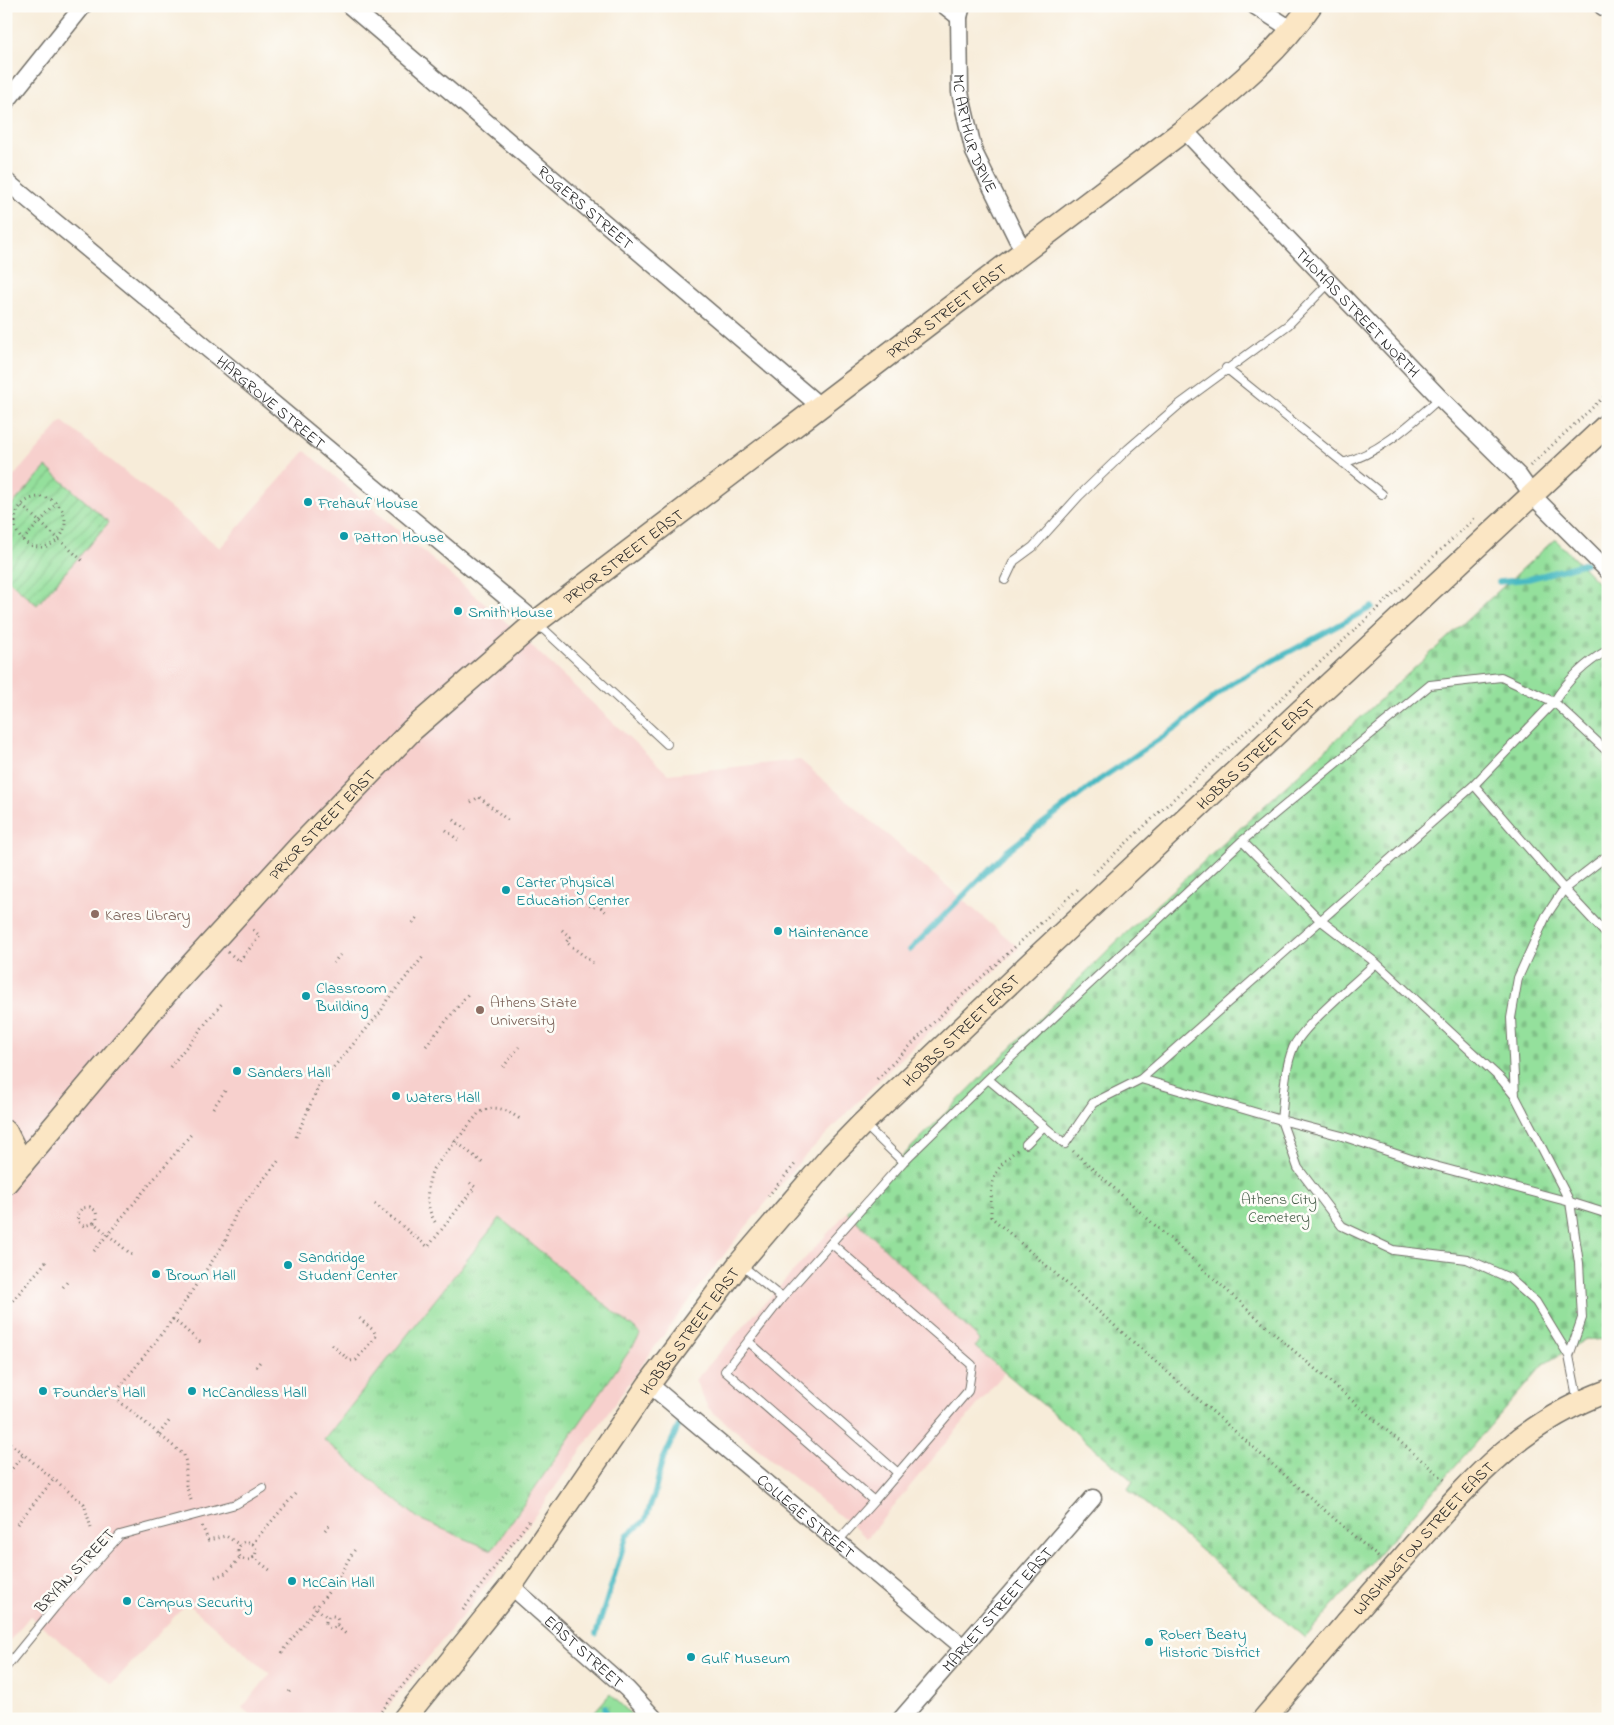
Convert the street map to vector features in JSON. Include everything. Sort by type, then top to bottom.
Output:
[{"type":"street","points":[[6,102],[83,6]]},
{"type":"street","name":"ROGERS STREET","points":[[350,6],[821,407]]},
{"type":"street","points":[[945,6],[961,12]]},
{"type":"street","points":[[1255,6],[1294,30]]},
{"type":"street","name":"PRYOR STREET EAST","points":[[6,1183],[173,984],[298,847],[412,730],[536,622],[1184,130],[1238,84],[1294,30],[1310,6]]},
{"type":"street","points":[[1602,6],[1608,10]]},
{"type":"street","name":"MC ARTHUR DRIVE","points":[[961,12],[960,92],[974,152],[1024,250]]},
{"type":"street","name":"THOMAS STREET NORTH","points":[[1184,130],[1440,398],[1519,476],[1533,496],[1608,571]]},
{"type":"street","name":"HARGROVE STREET","points":[[6,181],[536,622]]},
{"type":"street","name":"HOBBS STREET EAST","points":[[404,1719],[511,1586],[649,1384],[739,1264],[863,1123],[1037,957],[1608,424]]},
{"type":"street","points":[[6,1132],[22,1164]]},
{"type":"street","name":"COLLEGE STREET","points":[[649,1384],[838,1540],[963,1647]]},
{"type":"street","name":"WASHINGTON STREET EAST","points":[[1264,1719],[1460,1494],[1499,1456],[1528,1432],[1578,1402],[1608,1391]]},
{"type":"street","name":"MARKET STREET EAST","points":[[901,1719],[1093,1498]]},
{"type":"street","name":"EAST STREET","points":[[511,1586],[627,1689],[655,1719]]},
{"type":"lane","points":[[1005,580],[1014,561],[1033,547],[1079,496],[1114,463],[1180,404],[1226,368],[1288,326],[1330,282]]},
{"type":"lane","points":[[1226,368],[1382,494]]},
{"type":"lane","points":[[1343,463],[1364,457],[1394,438],[1440,398]]},
{"type":"lane","points":[[536,622],[666,744]]},
{"type":"lane","points":[[988,1079],[1065,1144],[1093,1103],[1141,1079],[1319,919],[1474,785],[1554,702],[1565,684],[1590,660],[1608,650]]},
{"type":"lane","points":[[874,1501],[725,1371],[782,1298],[903,1162],[988,1079],[1242,841],[1430,685],[1502,678],[1554,702],[1608,752]]},
{"type":"lane","points":[[1474,785],[1564,889],[1608,936]]},
{"type":"lane","points":[[1242,841],[1319,919],[1376,963],[1502,1080],[1515,1096],[1570,1202],[1579,1263],[1582,1318],[1569,1356]]},
{"type":"lane","points":[[1515,1096],[1511,1018],[1518,978],[1546,916],[1564,889],[1608,855]]},
{"type":"lane","points":[[1376,963],[1310,1025],[1294,1046],[1287,1068],[1281,1120],[1298,1168],[1342,1226],[1393,1250],[1467,1259],[1509,1278],[1536,1302],[1569,1356],[1578,1402]]},
{"type":"lane","points":[[1141,1079],[1342,1136],[1420,1162],[1608,1214]]},
{"type":"lane","points":[[863,1123],[903,1162]]},
{"type":"lane","points":[[1026,1144],[1044,1126]]},
{"type":"lane","points":[[832,1244],[972,1365],[968,1391],[838,1540]]},
{"type":"lane","points":[[739,1264],[782,1298]]},
{"type":"lane","points":[[749,1342],[898,1473]]},
{"type":"lane","name":"BRYAN STREET","points":[[6,1667],[55,1607],[120,1536],[236,1504],[263,1488]]},
{"type":"path","points":[[36,498],[44,498],[56,504],[63,512],[65,520],[64,528],[58,539],[48,546],[40,547],[32,546],[23,540],[16,529],[16,521],[22,506],[36,498]]},
{"type":"path","points":[[23,540],[56,504]]},
{"type":"path","points":[[22,506],[85,563]]},
{"type":"path","points":[[471,802],[479,797],[510,822]]},
{"type":"path","points":[[454,820],[466,830]]},
{"type":"path","points":[[446,830],[458,840]]},
{"type":"path","points":[[586,902],[593,908],[597,904],[606,912]]},
{"type":"path","points":[[413,923],[419,915]]},
{"type":"path","points":[[226,950],[239,961],[251,951],[260,936],[248,926]]},
{"type":"path","points":[[562,930],[570,936],[566,942],[593,963]]},
{"type":"path","points":[[333,963],[340,955]]},
{"type":"path","points":[[296,1137],[320,1083],[380,1013],[423,956]]},
{"type":"path","points":[[426,1046],[468,994]]},
{"type":"path","points":[[170,1066],[222,1002]]},
{"type":"path","points":[[503,1067],[519,1047]]},
{"type":"path","points":[[213,1108],[227,1088]]},
{"type":"path","points":[[435,1222],[430,1214],[428,1201],[429,1179],[433,1169],[455,1141],[478,1114],[487,1108],[499,1107],[520,1119]]},
{"type":"path","points":[[94,1251],[193,1132]]},
{"type":"path","points":[[455,1141],[484,1164]]},
{"type":"path","points":[[1026,1144],[1002,1162],[991,1186],[991,1218],[1393,1570]]},
{"type":"path","points":[[1065,1144],[1286,1344],[1460,1494]]},
{"type":"path","points":[[192,1504],[186,1486],[184,1455],[113,1396],[173,1320],[225,1242],[236,1213],[280,1159]]},
{"type":"path","points":[[375,1204],[428,1247],[475,1188],[469,1182]]},
{"type":"path","points":[[90,1207],[96,1211],[97,1219],[94,1222],[84,1226],[78,1222],[77,1214],[82,1208],[90,1207]]},
{"type":"path","points":[[94,1222],[132,1255]]},
{"type":"path","points":[[6,1308],[46,1262]]},
{"type":"path","points":[[63,1287],[68,1281]]},
{"type":"path","points":[[332,1346],[350,1360],[356,1360],[376,1336],[374,1331],[357,1316]]},
{"type":"path","points":[[173,1320],[200,1342]]},
{"type":"path","points":[[256,1366],[262,1359]]},
{"type":"path","points":[[159,1434],[170,1420]]},
{"type":"path","points":[[6,1440],[84,1504],[91,1528]]},
{"type":"path","points":[[6,1476],[24,1454]]},
{"type":"path","points":[[17,1524],[54,1479]]},
{"type":"path","points":[[252,1544],[295,1494]]},
{"type":"path","points":[[325,1530],[330,1524]]},
{"type":"path","points":[[202,1526],[208,1540],[226,1536],[240,1545]]},
{"type":"path","points":[[247,1542],[252,1544],[256,1552],[253,1557],[248,1559],[241,1558],[238,1550],[240,1545],[247,1542]]},
{"type":"path","points":[[282,1653],[314,1607],[333,1586],[349,1557],[357,1547]]},
{"type":"path","points":[[253,1557],[271,1572]]},
{"type":"path","points":[[215,1577],[226,1573],[241,1558]]},
{"type":"path","points":[[314,1607],[328,1618]]},
{"type":"path","points":[[328,1618],[333,1616],[336,1618],[337,1626],[347,1635]]},
{"type":"path","points":[[328,1618],[327,1626],[333,1628],[337,1626]]},
{"type":"path","points":[[289,1692],[292,1689]]},
{"type":"shaded area","name":"Athens State University","points":[[62,421],[220,548],[305,451],[506,622],[668,774],[800,760],[1019,948],[888,1071],[802,1159],[736,1239],[657,1344],[472,1604],[378,1719],[255,1719],[242,1708],[270,1674],[187,1603],[112,1684],[30,1616],[6,1645],[6,485]]},
{"type":"shaded area","points":[[847,1212],[980,1340],[975,1347],[1004,1373],[867,1538],[708,1408],[695,1380]]},
{"type":"green space","points":[[46,467],[109,522],[37,605],[6,578],[6,512]]},
{"type":"green space","name":"Athens City Cemetery","points":[[1555,539],[1608,593],[1608,1340],[1586,1339],[1544,1364],[1305,1638],[1128,1489],[1133,1481],[975,1347],[980,1340],[847,1212],[1114,944]]},
{"type":"green space","points":[[500,1218],[641,1334],[492,1550],[419,1519],[324,1440]]},
{"type":"green space","points":[[610,1694],[636,1719],[588,1719]]},
{"type":"waterway","points":[[1499,582],[1529,579],[1586,563]]},
{"type":"waterway","points":[[910,950],[1007,851],[1099,780],[1176,728],[1232,683],[1372,607]]},
{"type":"waterway","points":[[596,1634],[627,1535],[645,1521],[655,1492],[662,1462],[680,1423]]},
{"type":"waterway","points":[[605,1707],[608,1719]]},
{"type":"place","name":"Frehauf House","points":[[308,502]]},
{"type":"place","name":"Patton House","points":[[344,536]]},
{"type":"place","name":"Smith House","points":[[458,611]]},
{"type":"place","name":"Carter Physical Education Center","points":[[506,890]]},
{"type":"place","name":"Kares Library","points":[[95,914]]},
{"type":"place","name":"Maintenance","points":[[778,931]]},
{"type":"place","name":"Classroom Building","points":[[306,996]]},
{"type":"place","name":"Athens State University","points":[[480,1010]]},
{"type":"place","name":"Sanders Hall","points":[[237,1071]]},
{"type":"place","name":"Waters Hall","points":[[396,1096]]},
{"type":"place","name":"Sandridge Student Center","points":[[288,1265]]},
{"type":"place","name":"Brown Hall","points":[[156,1274]]},
{"type":"place","name":"Founder's Hall","points":[[43,1391]]},
{"type":"place","name":"McCandless Hall","points":[[192,1391]]},
{"type":"place","name":"McCain Hall","points":[[292,1581]]},
{"type":"place","name":"Campus Security","points":[[127,1601]]},
{"type":"place","name":"Robert Beaty Historic District","points":[[1149,1642]]},
{"type":"place","name":"Gulf Museum","points":[[691,1657]]}]
